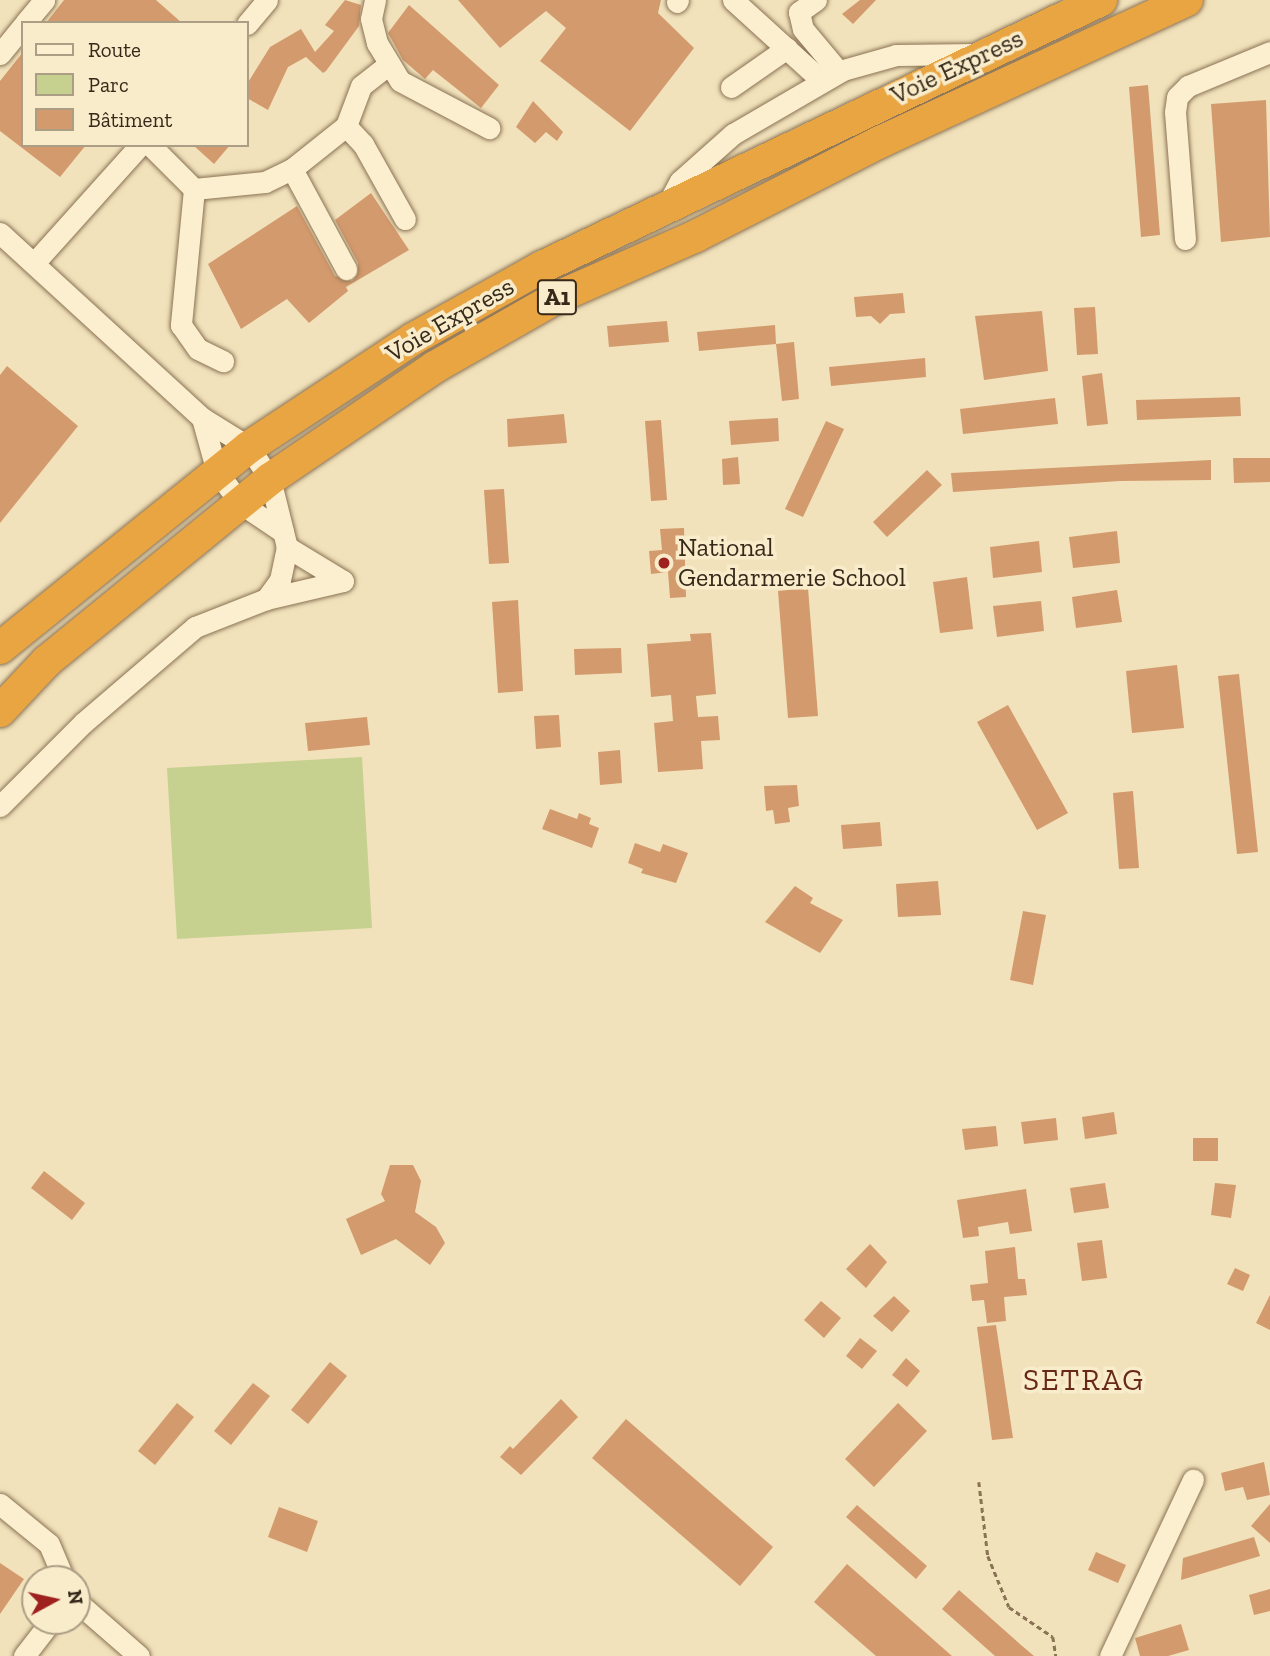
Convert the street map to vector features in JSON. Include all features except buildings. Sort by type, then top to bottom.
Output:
[{"type":"highway","name":"Voie Express","points":[[0,648],[249,447],[412,339],[540,268],[664,212],[981,54],[1101,0]]},
{"type":"highway","name":"A1","points":[[0,711],[47,661],[270,479],[435,367],[556,298],[696,236],[880,142],[1187,0]]},
{"type":"street","points":[[26,21],[44,0]]},
{"type":"street","points":[[248,23],[267,0]]},
{"type":"street","points":[[375,0],[374,32],[400,81],[489,128]]},
{"type":"street","points":[[733,0],[787,48],[831,77]]},
{"type":"street","points":[[816,0],[799,12],[803,29],[831,77]]},
{"type":"street","points":[[0,54],[21,28]]},
{"type":"street","points":[[731,87],[787,48]]},
{"type":"street","points":[[1185,239],[1175,112],[1177,97],[1188,86],[1270,52]]},
{"type":"street","points":[[664,212],[667,198],[680,181],[733,134],[831,77],[896,55],[981,54]]},
{"type":"street","points":[[152,147],[194,189],[243,187],[292,169],[346,126],[361,86],[389,64]]},
{"type":"street","points":[[346,126],[363,144],[405,219]]},
{"type":"street","points":[[34,262],[138,147]]},
{"type":"street","points":[[292,169],[346,269]]},
{"type":"street","points":[[194,189],[181,325],[198,349],[223,361]]},
{"type":"street","points":[[0,233],[202,418],[249,447],[270,479],[285,539],[280,580],[266,599]]},
{"type":"street","points":[[0,806],[162,652],[195,626],[266,599],[343,581],[240,503],[217,472],[202,418]]},
{"type":"street","points":[[1110,1656],[1193,1480]]},
{"type":"street","points":[[0,1504],[50,1544],[58,1565]]},
{"type":"street","points":[[91,1614],[139,1656]]},
{"type":"street","points":[[23,1656],[40,1635]]},
{"type":"path","points":[[979,1482],[988,1556],[1009,1607],[1053,1637],[1056,1656]]},
{"type":"green space","points":[[362,757],[372,928],[177,939],[167,768]]},
{"type":"place","name":"National Gendarmerie School","points":[[664,563]]},
{"type":"district","name":"SETRAG","points":[[1084,1380]]}]
